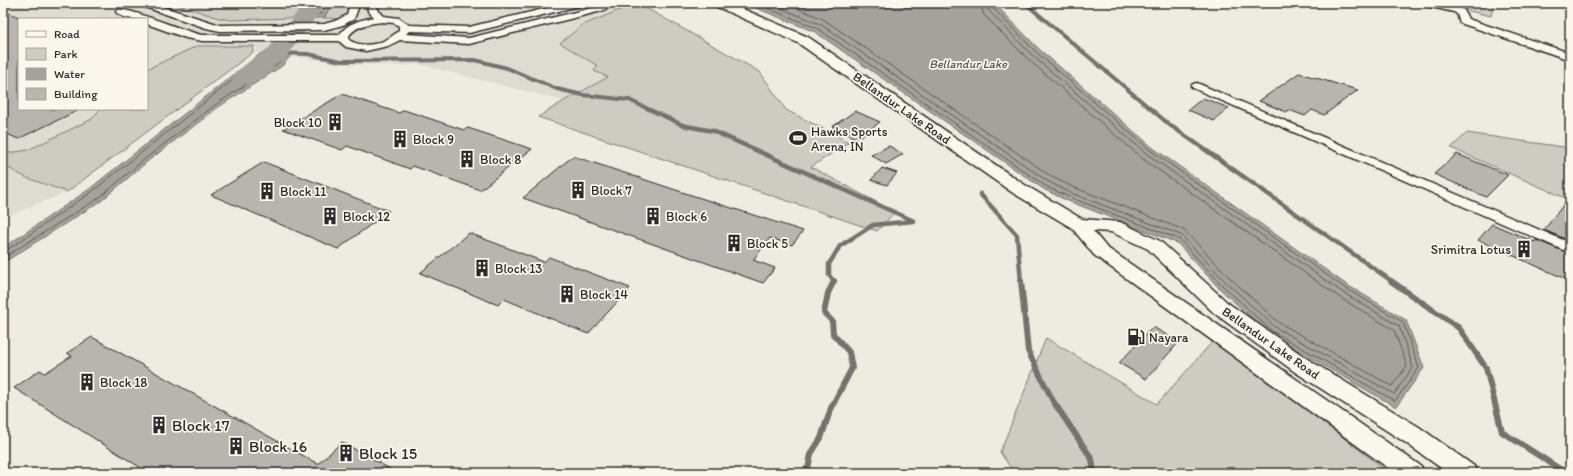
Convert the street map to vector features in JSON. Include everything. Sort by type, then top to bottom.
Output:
[{"type":"street","points":[[142,3],[214,27],[324,27],[339,23],[351,17],[355,3]]},
{"type":"street","points":[[372,3],[373,10],[382,19]]},
{"type":"street","points":[[405,28],[469,30],[580,3]]},
{"type":"street","points":[[398,37],[469,41],[599,9],[612,3]]},
{"type":"street","name":"Bellandur Lake Road","points":[[719,3],[803,40],[1019,189],[1078,224],[1100,251],[1413,473]]},
{"type":"street","points":[[1425,3],[1457,10],[1461,12],[1464,21],[1570,57]]},
{"type":"street","points":[[121,12],[138,18]]},
{"type":"street","points":[[343,38],[344,34],[353,26],[367,21],[382,19],[396,20],[404,25],[405,28]]},
{"type":"street","points":[[148,21],[195,38],[343,38]]},
{"type":"street","points":[[343,38],[347,44],[352,46],[384,44],[398,37],[405,28]]},
{"type":"street","points":[[1197,86],[1570,248]]},
{"type":"street","name":"Bellandur Lake Road","points":[[1078,224],[1114,226],[1154,245],[1221,308],[1302,366],[1410,434],[1466,473]]},
{"type":"shaded area","points":[[3,3],[637,3],[583,25],[560,43],[599,66],[594,71],[608,77],[564,101],[418,64],[402,66],[343,64],[291,56],[293,53],[252,53],[67,192],[3,218]]},
{"type":"green space","points":[[172,3],[293,3],[300,11],[295,18],[231,20],[219,18]]},
{"type":"green space","points":[[328,3],[349,3],[346,16],[343,19],[324,18],[329,9]]},
{"type":"green space","points":[[637,3],[760,72],[786,110],[849,142],[811,167],[895,212],[877,231],[538,117],[608,77],[594,71],[598,66],[560,43],[583,25]]},
{"type":"green space","points":[[1435,3],[1494,3],[1491,16]]},
{"type":"green space","points":[[197,46],[254,46],[252,53],[67,192],[27,178],[3,165],[3,154],[28,150],[92,119],[99,110],[148,110],[148,69]]},
{"type":"green space","points":[[1467,133],[1570,148],[1570,200],[1451,148]]},
{"type":"green space","points":[[1046,338],[1157,404],[1214,340],[1390,473],[1014,473],[1000,452]]},
{"type":"water","points":[[293,3],[328,3],[329,9],[324,18],[295,18],[300,11]]},
{"type":"water","name":"Bellandur Lake","points":[[744,3],[994,3],[1039,49],[1152,147],[1347,285],[1406,320],[1424,368],[1396,407],[1269,334],[1220,289],[1177,243],[1068,201],[1045,190],[815,32]]},
{"type":"water","points":[[261,53],[293,53],[282,66],[220,106],[148,161],[101,201],[3,263],[3,248],[88,190]]},
{"type":"building","points":[[3,11],[19,17],[18,110],[79,110],[18,139],[3,132]]},
{"type":"building","points":[[1299,73],[1358,90],[1324,115],[1312,110],[1305,116],[1289,110],[1286,112],[1259,101]]},
{"type":"building","points":[[342,94],[399,113],[404,110],[464,130],[468,128],[532,149],[480,190],[413,166],[410,169],[347,146],[342,150],[283,129]]},
{"type":"building","points":[[1203,98],[1229,108],[1214,121],[1188,110]]},
{"type":"building","points":[[855,111],[880,122],[857,139],[832,127]]},
{"type":"building","points":[[889,146],[903,154],[886,164],[871,155]]},
{"type":"building","points":[[1457,154],[1508,175],[1486,197],[1434,174]]},
{"type":"building","points":[[573,156],[803,231],[792,245],[770,238],[753,260],[775,268],[763,283],[523,198]]},
{"type":"building","points":[[264,162],[389,211],[338,249],[211,195]]},
{"type":"building","points":[[882,168],[897,173],[887,185],[871,180]]},
{"type":"building","points":[[1570,196],[1570,241],[1544,230]]},
{"type":"building","name":"Srimitra Lotus","points":[[1492,224],[1535,242],[1536,240],[1570,254],[1570,281],[1478,240]]},
{"type":"building","points":[[469,233],[544,262],[549,257],[630,288],[588,334],[504,299],[498,305],[420,273]]},
{"type":"building","points":[[1153,327],[1179,342],[1146,379],[1119,363]]},
{"type":"building","points":[[92,337],[318,464],[342,442],[397,473],[325,473],[315,467],[309,473],[149,473],[14,388],[40,370],[45,373],[72,356],[67,353]]},
{"type":"waterway","points":[[243,78],[277,53],[314,5],[310,3]]},
{"type":"waterway","points":[[1025,3],[1171,126]]},
{"type":"waterway","points":[[277,53],[308,54],[341,61],[475,60],[507,68],[557,89],[583,95],[629,100],[684,126]]},
{"type":"waterway","points":[[1170,125],[1393,282]]},
{"type":"waterway","points":[[684,126],[713,131],[914,221]]},
{"type":"waterway","points":[[980,194],[1017,235],[1021,282]]},
{"type":"waterway","points":[[834,282],[829,275],[829,264],[840,246],[873,225],[913,221]]},
{"type":"waterway","points":[[1021,281],[1028,351],[1053,401],[1092,459],[1094,473]]},
{"type":"waterway","points":[[1391,281],[1459,328],[1486,368],[1502,432],[1566,473]]},
{"type":"waterway","points":[[807,473],[811,454],[821,438],[831,408],[852,368],[849,352],[833,334],[832,321],[824,313],[828,293],[834,282]]},
{"type":"place","name":"Block 10","points":[[335,122]]},
{"type":"place","name":"Hawks Sports Arena, IN","points":[[798,138]]},
{"type":"place","name":"Block 9","points":[[400,139]]},
{"type":"place","name":"Block 8","points":[[467,159]]},
{"type":"place","name":"Block 7","points":[[578,190]]},
{"type":"place","name":"Block 11","points":[[267,191]]},
{"type":"place","name":"Block 12","points":[[330,216]]},
{"type":"place","name":"Block 6","points":[[653,216]]},
{"type":"place","name":"Block 5","points":[[734,243]]},
{"type":"place","name":"Srimitra Lotus","points":[[1524,249]]},
{"type":"place","name":"Block 13","points":[[482,268]]},
{"type":"place","name":"Block 14","points":[[567,294]]},
{"type":"place","name":"Nayara","points":[[1136,337]]},
{"type":"place","name":"Block 18","points":[[87,382]]},
{"type":"place","name":"Block 17","points":[[159,425]]},
{"type":"place","name":"Block 16","points":[[236,446]]},
{"type":"place","name":"Block 15","points":[[346,453]]}]
